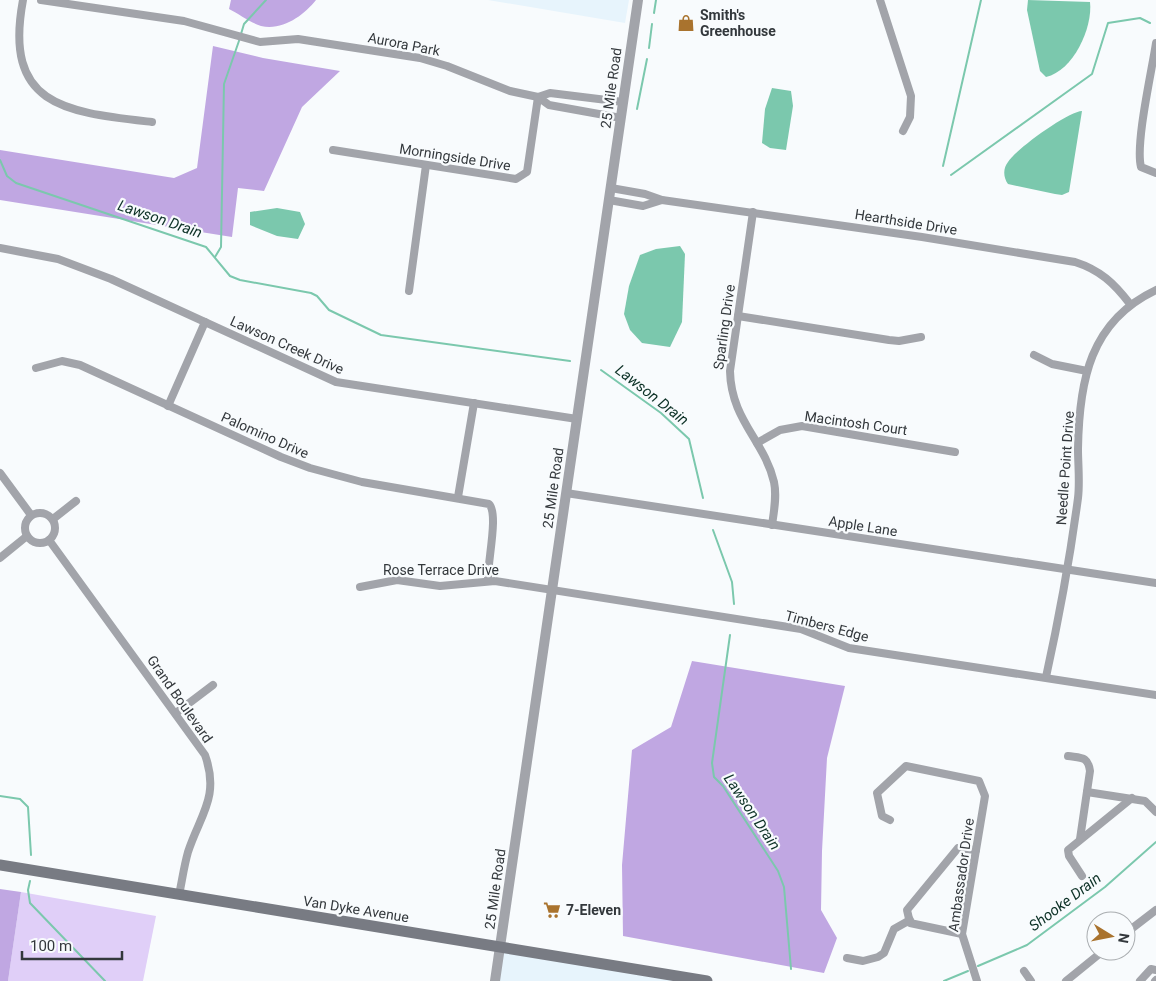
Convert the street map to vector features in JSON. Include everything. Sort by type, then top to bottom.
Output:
[{"type":"main road","name":"Van Dyke Avenue","points":[[0,865],[707,981]]},
{"type":"street","points":[[23,0],[18,43],[25,72],[33,83],[52,99],[69,108],[152,122]]},
{"type":"street","name":"Aurora Park","points":[[41,0],[184,22],[260,42],[298,39],[412,57],[447,66],[510,91],[538,97],[549,105],[621,118]]},
{"type":"street","name":"25 Mile Road","points":[[495,981],[638,0]]},
{"type":"street","points":[[880,0],[911,96],[910,116],[903,131]]},
{"type":"street","points":[[1156,44],[1154,72],[1142,139],[1142,166],[1156,173]]},
{"type":"street","name":"Aurora Park","points":[[538,97],[550,93],[624,102]]},
{"type":"street","points":[[577,111],[578,95]]},
{"type":"street","name":"Morningside Drive","points":[[333,150],[516,179],[527,172],[538,97]]},
{"type":"street","points":[[409,291],[426,165]]},
{"type":"street","name":"Hearthside Drive","points":[[611,188],[645,194],[662,200],[753,212],[1075,262],[1090,266],[1104,275],[1130,304]]},
{"type":"street","name":"Hearthside Drive","points":[[609,200],[643,206],[662,200]]},
{"type":"street","name":"Sparling Drive","points":[[753,212],[730,371],[732,394],[767,462],[774,484],[772,525]]},
{"type":"street","name":"Lawson Creek Drive","points":[[0,248],[58,259],[111,279],[336,382],[577,419]]},
{"type":"street","name":"Needle Point Drive","points":[[1046,677],[1067,571],[1079,489],[1079,430],[1087,371],[1102,334],[1130,304],[1156,290]]},
{"type":"street","points":[[738,316],[889,340],[921,337]]},
{"type":"street","points":[[168,406],[205,322]]},
{"type":"street","points":[[1034,355],[1052,364],[1087,371]]},
{"type":"street","name":"Palomino Drive","points":[[36,368],[54,362],[70,362],[310,468],[362,482],[484,501],[493,508],[494,515],[488,561],[488,581]]},
{"type":"street","points":[[458,497],[474,403]]},
{"type":"street","name":"Macintosh Court","points":[[756,443],[789,427],[809,427],[955,452]]},
{"type":"street","points":[[0,473],[31,515]]},
{"type":"street","name":"Apple Lane","points":[[566,493],[1156,584]]},
{"type":"street","points":[[53,519],[76,501]]},
{"type":"street","points":[[27,536],[26,524],[31,515],[41,512],[53,519]]},
{"type":"street","points":[[27,536],[36,542],[49,540],[54,533],[53,519]]},
{"type":"street","points":[[0,558],[27,536]]},
{"type":"street","name":"Grand Boulevard","points":[[49,540],[205,755],[211,781],[207,808],[188,852],[179,895]]},
{"type":"street","name":"Rose Terrace Drive","points":[[360,587],[389,580],[440,586],[488,581],[552,591]]},
{"type":"street","name":"Timbers Edge","points":[[552,591],[801,630],[849,648],[1156,695]]},
{"type":"street","points":[[176,713],[213,685]]},
{"type":"street","points":[[1068,756],[1086,759],[1089,762],[1080,839]]},
{"type":"street","name":"Ambassador Drive","points":[[890,820],[882,816],[878,793],[906,766],[974,778],[979,781],[985,796],[962,934],[976,980]]},
{"type":"street","points":[[1087,792],[1145,801],[1156,812]]},
{"type":"street","points":[[1082,876],[1068,856],[1068,850],[1132,798]]},
{"type":"street","points":[[962,934],[918,925],[910,920],[907,910],[958,848],[976,850]]},
{"type":"street","points":[[1136,925],[1156,910]]},
{"type":"street","points":[[847,958],[863,961],[878,957],[884,953],[894,929],[910,920]]},
{"type":"street","points":[[1066,981],[1091,961]]},
{"type":"street","points":[[1140,981],[1151,969],[1156,970]]},
{"type":"street","points":[[1024,971],[1031,981]]},
{"type":"shaded area","points":[[231,0],[316,0],[292,21],[269,27],[257,25],[229,9]]},
{"type":"shaded area","points":[[488,0],[629,0],[625,23]]},
{"type":"shaded area","points":[[1028,0],[1090,2],[1088,24],[1085,36],[1079,47],[1065,66],[1056,73],[1046,77],[1040,71],[1027,10]]},
{"type":"shaded area","points":[[213,46],[263,58],[340,71],[302,107],[264,191],[238,188],[232,237],[0,200],[0,150],[174,178],[197,168]]},
{"type":"shaded area","points":[[772,88],[791,91],[793,106],[786,150],[770,148],[762,143],[765,109]]},
{"type":"shaded area","points":[[1082,111],[1069,192],[1062,195],[1008,184],[1004,176],[1004,170],[1006,164],[1013,156],[1055,124],[1066,117]]},
{"type":"shaded area","points":[[277,208],[300,212],[305,224],[298,239],[277,236],[250,225],[250,212]]},
{"type":"shaded area","points":[[680,246],[685,254],[682,322],[670,347],[642,343],[630,330],[624,314],[629,286],[640,255],[656,249]]},
{"type":"shaded area","points":[[692,661],[845,686],[827,758],[821,910],[837,938],[824,973],[623,936],[622,865],[632,750],[671,727]]},
{"type":"shaded area","points":[[0,889],[21,892],[8,981],[0,981]]},
{"type":"shaded area","points":[[21,892],[156,916],[143,981],[8,981]]},
{"type":"shaded area","points":[[500,948],[707,981],[495,981]]},
{"type":"waterway","points":[[241,34],[244,24],[266,0]]},
{"type":"waterway","points":[[654,13],[656,0]]},
{"type":"waterway","points":[[943,166],[981,0]]},
{"type":"waterway","points":[[951,175],[1092,74],[1108,23],[1140,18],[1150,23]]},
{"type":"waterway","points":[[649,48],[652,24]]},
{"type":"waterway","points":[[215,257],[221,247],[224,84],[240,38]]},
{"type":"waterway","points":[[637,109],[647,59]]},
{"type":"waterway","name":"Lawson Drain","points":[[0,160],[7,176],[16,183],[206,247],[230,276],[240,280],[311,293],[317,296],[329,310],[381,335],[570,361]]},
{"type":"waterway","name":"Lawson Drain","points":[[601,370],[661,413],[689,439],[703,498]]},
{"type":"waterway","name":"Lawson Drain","points":[[713,530],[732,582],[734,604]]},
{"type":"waterway","name":"Lawson Drain","points":[[730,635],[712,763],[714,777],[723,786],[778,871],[784,887],[791,969]]},
{"type":"waterway","points":[[0,796],[20,799],[28,807],[31,855]]},
{"type":"waterway","name":"Shooke Drain","points":[[978,966],[1027,945],[1105,887],[1156,842]]},
{"type":"waterway","points":[[30,881],[28,890],[30,903],[105,981]]},
{"type":"waterway","name":"Shooke Drain","points":[[944,981],[968,971]]},
{"type":"place","name":"Smith's Greenhouse","points":[[686,23]]},
{"type":"place","name":"7-Eleven","points":[[552,910]]}]
